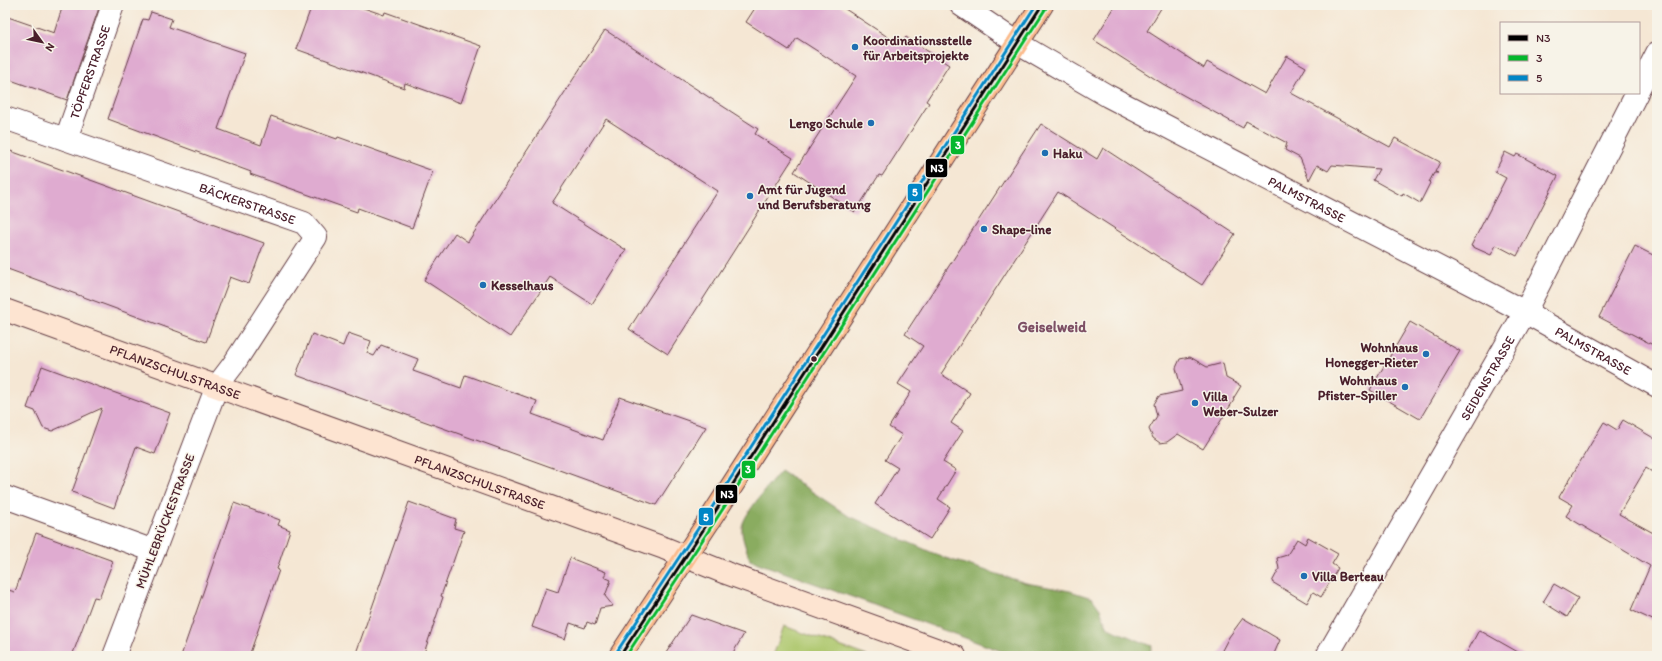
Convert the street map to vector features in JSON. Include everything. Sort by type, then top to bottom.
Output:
[{"type":"main road","points":[[620,656],[686,557],[1042,5]]},
{"type":"street","name":"TÖPFERSTRASSE","points":[[66,139],[113,5]]},
{"type":"street","name":"PALMSTRASSE","points":[[961,5],[1018,42],[1115,100],[1525,312],[1657,386]]},
{"type":"street","points":[[1640,86],[1657,53]]},
{"type":"street","name":"SEIDENSTRASSE","points":[[1327,656],[1525,312],[1636,94]]},
{"type":"street","name":"BÄCKERSTRASSE","points":[[5,118],[304,223],[316,237],[233,365],[217,386]]},
{"type":"street","name":"PFLANZSCHULSTRASSE","points":[[5,310],[955,656]]},
{"type":"street","name":"MÜHLEBRÜCKESTRASSE","points":[[114,656],[217,386]]},
{"type":"street","points":[[5,497],[154,551]]},
{"type":"green space","points":[[781,471],[847,515],[942,557],[1026,583],[1070,591],[1092,598],[1100,609],[1108,628],[1152,646],[1149,656],[1015,656],[750,560],[744,544],[742,527],[747,515],[758,498]]},
{"type":"green space","points":[[784,626],[867,656],[773,656]]},
{"type":"building","points":[[63,5],[100,5],[67,100],[5,78],[5,16],[54,33]]},
{"type":"building","points":[[312,5],[355,5],[384,15],[385,12],[481,46],[461,103],[405,83],[404,88],[296,49]]},
{"type":"building","points":[[757,5],[839,5],[900,45],[906,37],[949,65],[926,101],[929,103],[882,176],[879,175],[855,212],[794,172],[856,76],[797,38],[789,50],[746,22]]},
{"type":"building","points":[[1116,5],[1163,5],[1147,31],[1204,68],[1207,62],[1265,94],[1287,56],[1306,67],[1291,93],[1390,147],[1395,138],[1440,162],[1435,172],[1438,173],[1434,173],[1420,203],[1403,193],[1402,196],[1373,180],[1379,169],[1332,165],[1328,171],[1317,165],[1309,180],[1300,158],[1285,150],[1287,143],[1246,121],[1243,128],[1163,84],[1094,40]]},
{"type":"building","points":[[151,12],[172,19],[169,27],[245,53],[218,129],[261,145],[271,116],[337,139],[338,137],[433,171],[412,228],[358,208],[357,212],[250,174],[251,172],[108,119],[143,19],[148,20]]},
{"type":"building","points":[[605,30],[758,129],[755,134],[793,158],[668,354],[629,329],[718,191],[606,119],[552,203],[626,250],[592,304],[550,277],[510,337],[424,280],[455,233],[468,242]]},
{"type":"building","points":[[1041,124],[1097,159],[1103,148],[1235,234],[1202,285],[1058,192],[941,374],[970,393],[951,423],[963,431],[943,462],[956,470],[938,499],[950,507],[930,539],[875,504],[898,468],[885,460],[902,435],[889,427],[911,392],[898,384],[923,346],[905,334]]},
{"type":"building","points":[[5,149],[264,243],[249,284],[230,277],[206,342],[5,268]]},
{"type":"building","points":[[1505,152],[1515,157],[1517,154],[1558,176],[1517,256],[1496,245],[1491,255],[1471,246],[1506,178],[1495,172]]},
{"type":"building","points":[[1635,246],[1657,257],[1657,347],[1599,317]]},
{"type":"building","points":[[1410,322],[1460,351],[1420,419],[1370,390]]},
{"type":"building","points":[[348,333],[371,341],[367,353],[374,356],[381,345],[418,359],[413,371],[461,388],[465,375],[537,401],[532,414],[603,440],[620,397],[706,427],[656,505],[296,375],[312,334],[343,346]]},
{"type":"building","name":"Villa Weber-Sulzer","points":[[1190,357],[1207,367],[1223,363],[1226,378],[1241,386],[1233,399],[1234,400],[1203,449],[1178,434],[1167,442],[1160,443],[1153,438],[1149,429],[1157,416],[1154,404],[1159,396],[1182,391],[1176,368],[1180,359]]},
{"type":"building","points":[[42,366],[170,413],[155,454],[136,447],[114,508],[72,492],[102,408],[52,431],[43,428],[35,411],[27,408]]},
{"type":"building","points":[[1623,420],[1657,440],[1657,475],[1646,468],[1619,514],[1657,535],[1657,622],[1631,610],[1650,566],[1566,516],[1573,505],[1559,497],[1604,422],[1617,430]]},
{"type":"building","points":[[409,502],[456,519],[454,528],[464,531],[441,596],[443,597],[423,656],[355,656]]},
{"type":"building","points":[[234,503],[280,520],[278,525],[290,530],[277,569],[279,570],[249,656],[181,656]]},
{"type":"building","points":[[36,533],[113,561],[99,598],[94,597],[72,656],[5,656],[5,589],[15,592]]},
{"type":"building","name":"Villa Berteau","points":[[1308,537],[1338,554],[1332,564],[1338,568],[1321,597],[1313,592],[1307,603],[1272,582],[1279,569],[1277,558],[1287,555],[1297,539],[1305,544]]},
{"type":"building","points":[[570,558],[606,572],[604,577],[611,580],[605,596],[613,606],[600,608],[595,625],[587,622],[585,628],[570,623],[565,639],[532,627],[546,588],[558,592]]},
{"type":"building","points":[[1554,584],[1578,598],[1567,617],[1543,602]]},
{"type":"building","points":[[691,615],[744,634],[731,656],[664,656]]},
{"type":"building","points":[[1243,618],[1280,640],[1273,656],[1219,656],[1229,637]]},
{"type":"building","points":[[1479,630],[1525,656],[1465,656]]},
{"type":"transit line","name":"5","points":[[616,653],[709,512],[1036,5]]},
{"type":"transit line","name":"N3","points":[[620,656],[713,515],[1042,5]]},
{"type":"transit line","name":"3","points":[[626,656],[717,518],[1046,8]]},
{"type":"place","name":"Koordinationsstelle für Arbeitsprojekte","points":[[855,47]]},
{"type":"place","name":"Lengo Schule","points":[[871,123]]},
{"type":"place","name":"Haku","points":[[1045,153]]},
{"type":"place","name":"Amt für Jugend und Berufsberatung","points":[[750,196]]},
{"type":"place","name":"Shape-line","points":[[984,229]]},
{"type":"place","name":"Kesselhaus","points":[[483,285]]},
{"type":"place","name":"Wohnhaus Honegger-Rieter","points":[[1426,354]]},
{"type":"place","name":"Wohnhaus Pfister-Spiller","points":[[1405,387]]},
{"type":"place","name":"Villa Weber-Sulzer","points":[[1195,403]]},
{"type":"place","name":"Villa Berteau","points":[[1304,576]]},
{"type":"district","name":"Geiselweid","points":[[1052,327]]}]
